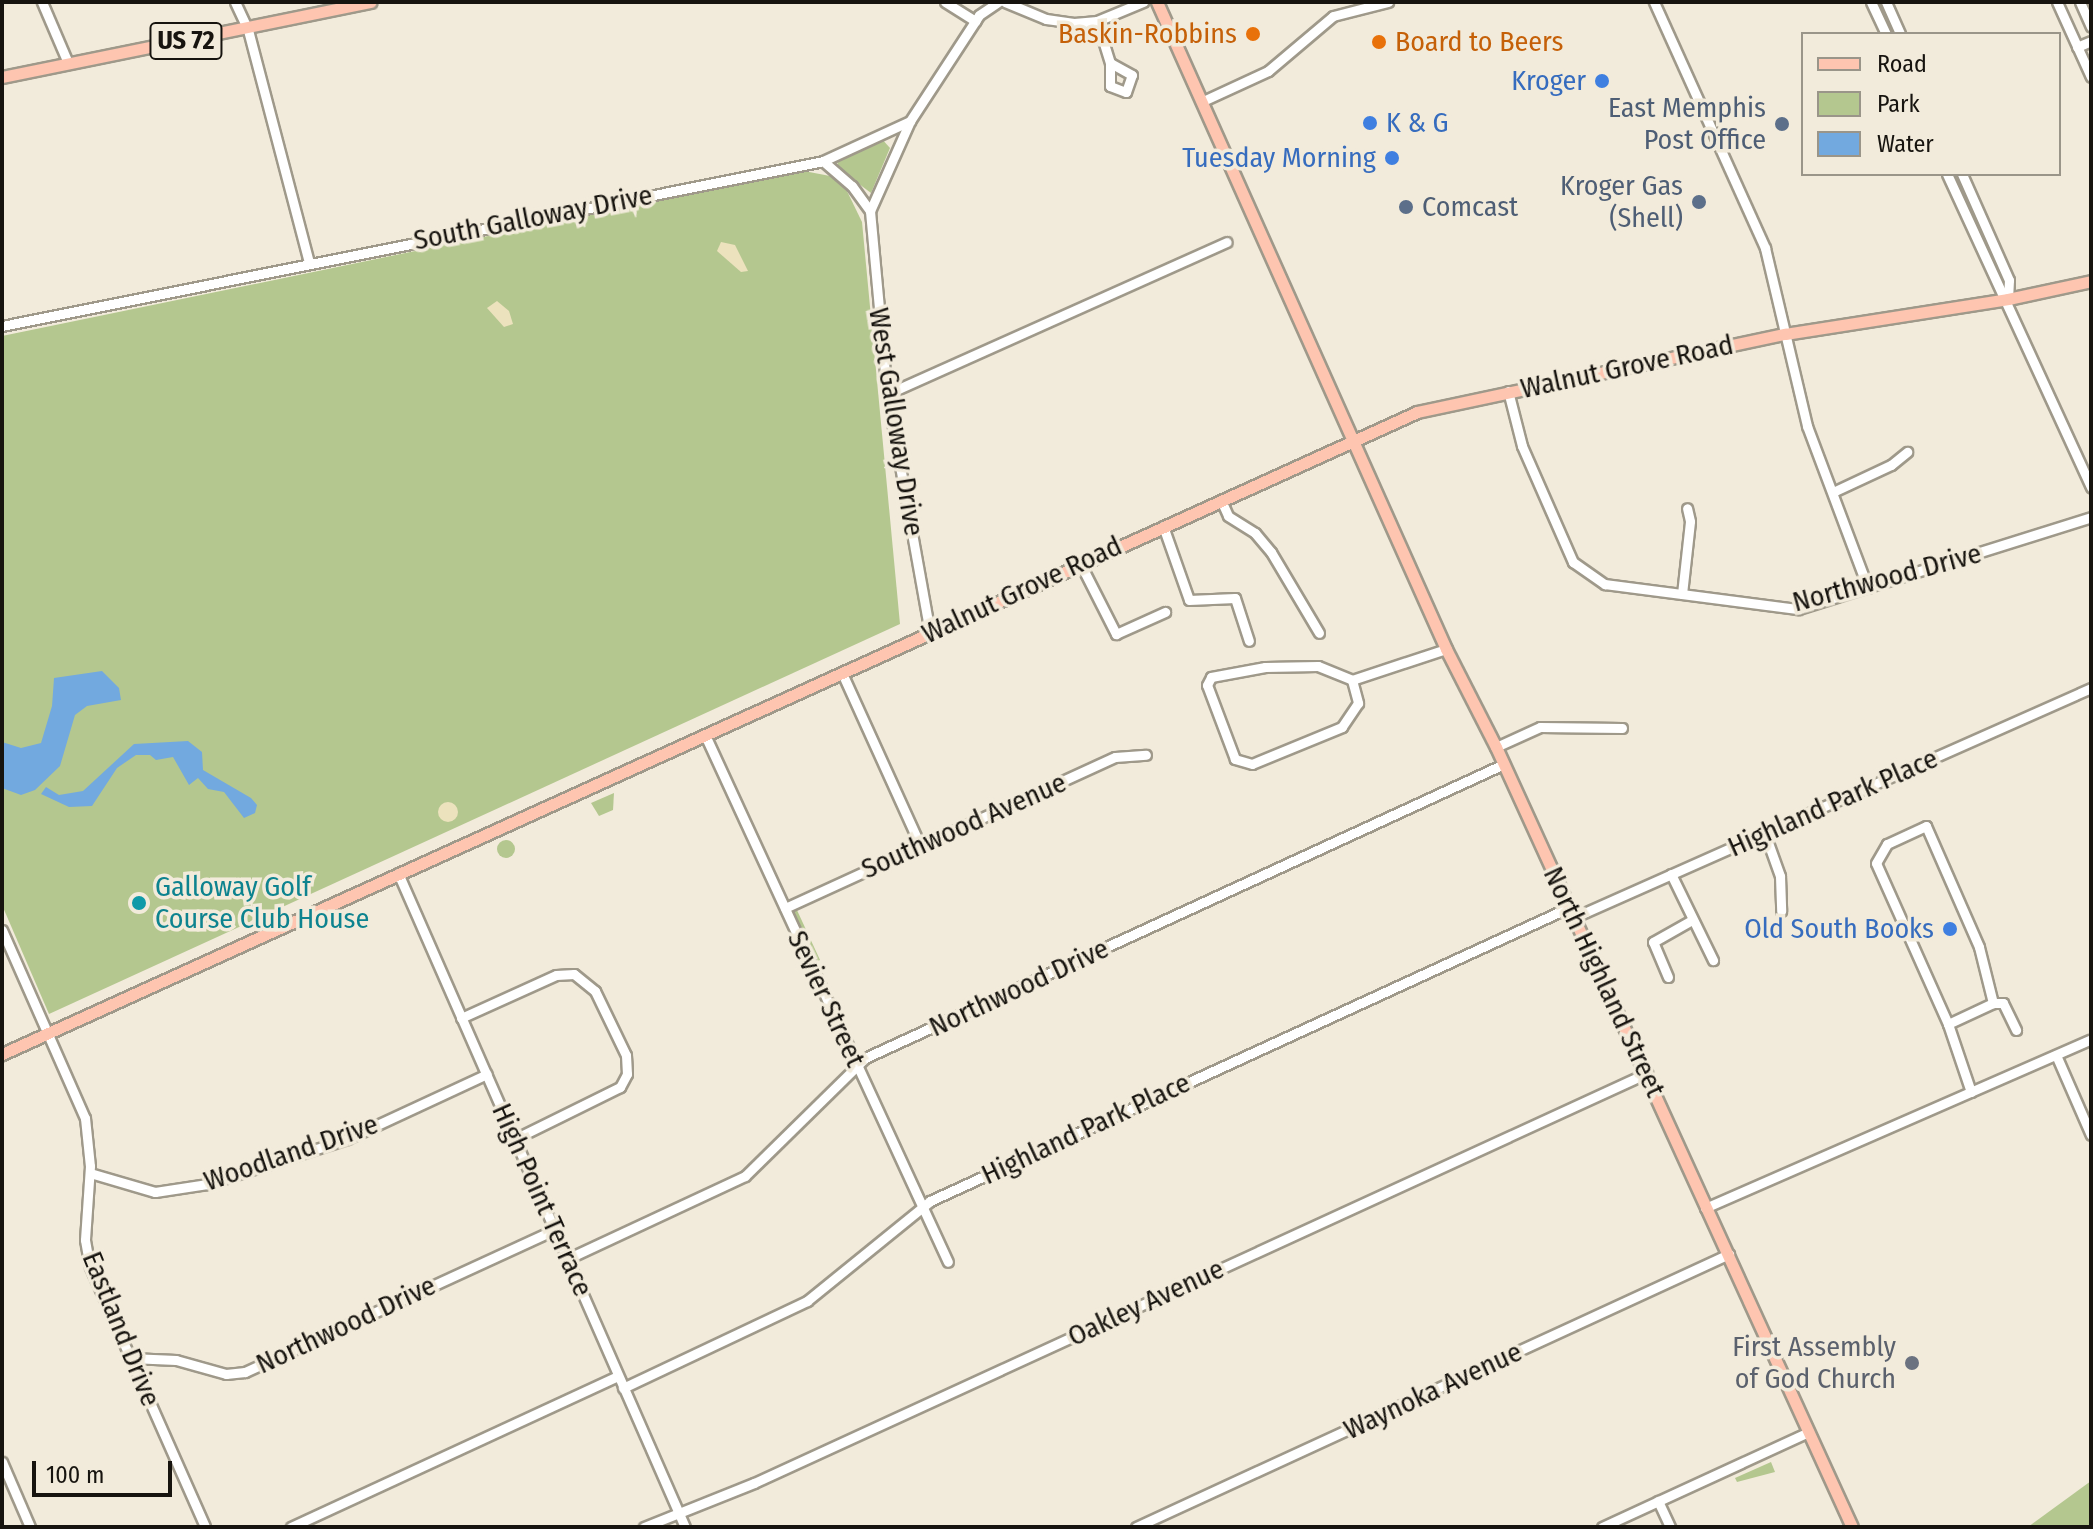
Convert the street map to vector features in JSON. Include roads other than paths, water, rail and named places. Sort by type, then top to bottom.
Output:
[{"type":"main road","name":"US 72","points":[[2,77],[248,30],[370,2]]},
{"type":"main road","name":"North Highland Street","points":[[1157,2],[1355,438],[1446,649],[1496,747],[1647,1073],[1705,1208],[1729,1254],[1852,1527]]},
{"type":"main road","name":"Walnut Grove Road","points":[[2,1054],[1417,412],[1785,334],[2008,299],[2091,281]]},
{"type":"street","points":[[42,2],[68,63]]},
{"type":"street","points":[[235,2],[248,30],[309,262]]},
{"type":"street","points":[[945,2],[975,21]]},
{"type":"street","points":[[910,121],[975,21],[986,7],[998,2]]},
{"type":"street","points":[[1005,2],[1055,22],[1097,21],[1143,2]]},
{"type":"street","points":[[1203,101],[1268,71],[1333,16],[1388,2]]},
{"type":"street","points":[[1654,2],[1765,248],[1807,426],[1868,588]]},
{"type":"street","points":[[1871,2],[1885,32]]},
{"type":"street","points":[[1886,2],[1899,32]]},
{"type":"street","points":[[2057,2],[2091,77]]},
{"type":"street","points":[[2080,2],[2091,27]]},
{"type":"street","points":[[1097,21],[1110,63]]},
{"type":"street","points":[[2077,47],[2091,41]]},
{"type":"street","name":"South Galloway Drive","points":[[2,326],[823,161],[910,121]]},
{"type":"street","name":"West Galloway Drive","points":[[910,121],[870,211],[887,394],[930,632]]},
{"type":"street","points":[[823,161],[852,186],[870,211]]},
{"type":"street","points":[[1948,176],[1997,286],[2008,299],[2091,487]]},
{"type":"street","points":[[1963,176],[2009,280],[2008,299]]},
{"type":"street","points":[[887,394],[1227,242]]},
{"type":"street","name":"Northwood Drive","points":[[1508,391],[1522,446],[1573,562],[1585,575],[1605,584],[1798,609],[2091,517]]},
{"type":"street","points":[[1833,492],[1891,465],[1907,452]]},
{"type":"street","points":[[1221,500],[1228,516],[1255,533],[1271,552],[1319,633]]},
{"type":"street","points":[[1682,594],[1690,521],[1687,508]]},
{"type":"street","points":[[1163,526],[1189,600],[1235,598],[1249,641]]},
{"type":"street","points":[[1080,563],[1116,634],[1165,612]]},
{"type":"street","points":[[1352,680],[1358,703],[1342,727],[1252,764],[1235,759],[1207,685],[1211,677],[1297,665],[1318,666],[1352,680],[1446,649]]},
{"type":"street","points":[[842,673],[920,845]]},
{"type":"street","name":"Highland Park Place","points":[[623,1388],[807,1301],[922,1206],[1572,912],[1765,834],[2091,688]]},
{"type":"street","points":[[1496,747],[1540,727],[1622,728]]},
{"type":"street","name":"Sevier Street","points":[[705,735],[948,1262]]},
{"type":"street","name":"Southwood Avenue","points":[[785,908],[1115,757],[1146,755]]},
{"type":"street","name":"Northwood Drive","points":[[567,1259],[745,1176],[856,1065],[1504,764]]},
{"type":"street","points":[[1971,1092],[1948,1024],[1876,863],[1887,844],[1926,826],[1979,947],[1993,1003]]},
{"type":"street","points":[[1765,834],[1780,876],[1781,911]]},
{"type":"street","name":"High Point Terrace","points":[[398,873],[685,1527]]},
{"type":"street","points":[[1671,874],[1713,960]]},
{"type":"street","points":[[1668,977],[1653,942],[1692,920]]},
{"type":"street","name":"Eastland Drive","points":[[2,930],[85,1118],[90,1173],[87,1256],[205,1527]]},
{"type":"street","points":[[461,1018],[556,975],[581,976],[595,991],[626,1055],[625,1081],[608,1096],[515,1139]]},
{"type":"street","points":[[1948,1024],[1993,1003],[2003,1003],[2016,1030]]},
{"type":"street","points":[[1705,1208],[2091,1039]]},
{"type":"street","points":[[2056,1055],[2091,1135]]},
{"type":"street","name":"Oakley Avenue","points":[[644,1527],[767,1477],[1647,1073]]},
{"type":"street","name":"Woodland Drive","points":[[90,1173],[155,1192],[207,1184],[347,1139],[487,1074]]},
{"type":"street","name":"Northwood Drive","points":[[130,1358],[176,1360],[226,1374],[245,1372],[554,1230]]},
{"type":"street","name":"Waynoka Avenue","points":[[1136,1527],[1729,1254]]},
{"type":"street","points":[[291,1527],[618,1376]]},
{"type":"street","points":[[1602,1527],[1809,1432]]},
{"type":"street","points":[[2,1462],[30,1527]]},
{"type":"street","points":[[1658,1501],[1670,1527]]},
{"type":"water","points":[[102,671],[119,688],[121,700],[87,706],[75,715],[60,766],[35,790],[21,795],[2,788],[2,742],[21,748],[41,743],[52,706],[54,678]]},
{"type":"water","points":[[188,741],[202,752],[203,770],[251,798],[257,805],[255,813],[244,818],[224,792],[208,789],[198,778],[189,785],[173,757],[156,760],[150,755],[136,755],[117,768],[92,806],[69,807],[41,794],[46,787],[59,795],[83,791],[134,744]]},
{"type":"place","name":"Baskin-Robbins","points":[[1253,34]]},
{"type":"place","name":"Board to Beers","points":[[1379,42]]},
{"type":"place","name":"Kroger","points":[[1602,81]]},
{"type":"place","name":"K & G","points":[[1370,123]]},
{"type":"place","name":"East Memphis Post Office","points":[[1782,124]]},
{"type":"place","name":"Tuesday Morning","points":[[1392,158]]},
{"type":"place","name":"Kroger Gas (Shell)","points":[[1699,202]]},
{"type":"place","name":"Comcast","points":[[1406,207]]},
{"type":"place","name":"Galloway Golf Course Club House","points":[[139,903]]},
{"type":"place","name":"Old South Books","points":[[1950,929]]},
{"type":"place","name":"First Assembly of God Church","points":[[1912,1363]]}]
